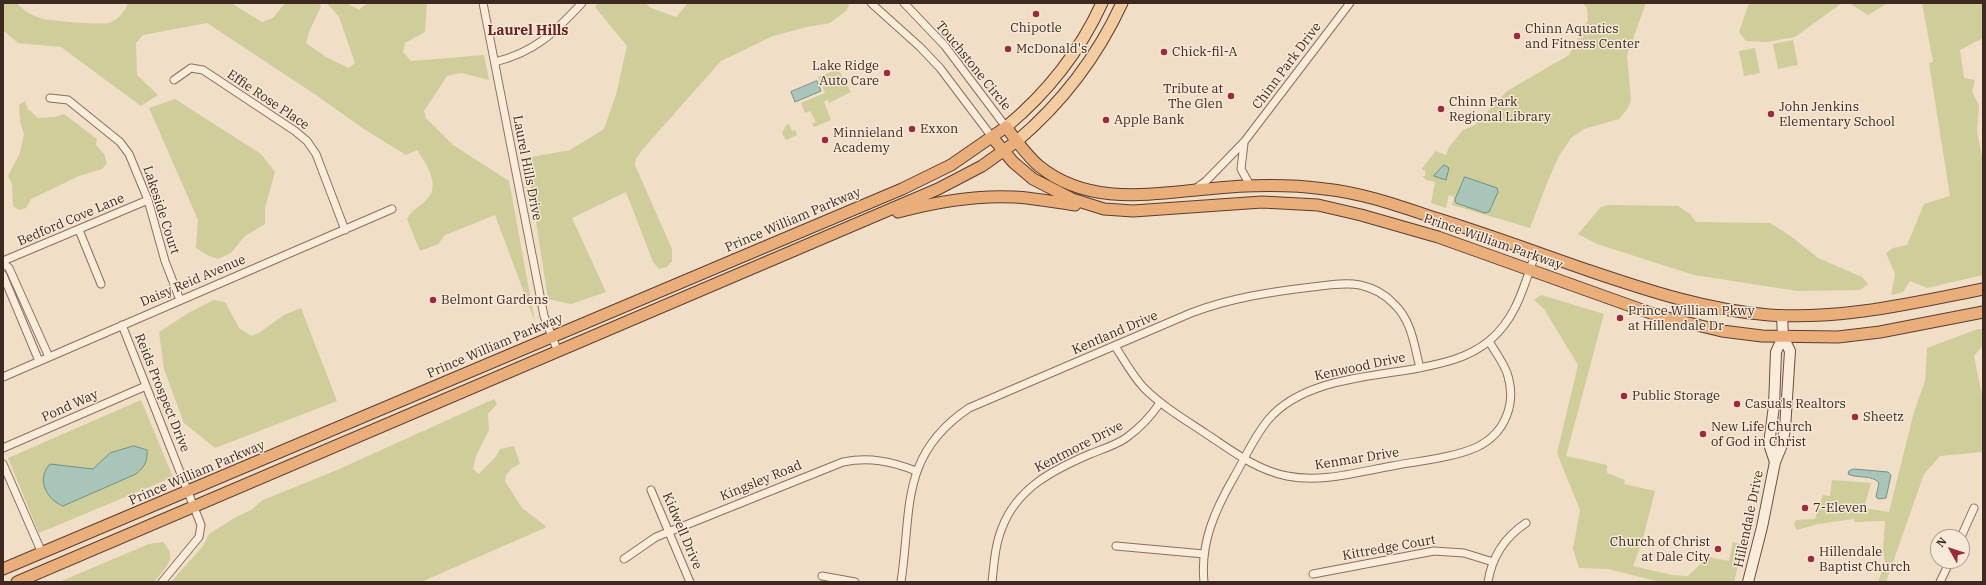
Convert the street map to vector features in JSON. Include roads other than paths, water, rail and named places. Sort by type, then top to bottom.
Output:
[{"type":"highway","name":"Prince William Parkway","points":[[3,569],[42,554],[909,186],[951,165],[1006,126],[1034,160],[1049,173],[1086,189],[1116,195],[1138,196],[1252,187],[1307,187],[1363,196],[1460,226],[1638,287],[1690,302],[1744,312],[1782,315],[1831,315],[1879,310],[1983,289]]},
{"type":"highway","name":"Prince William Parkway","points":[[992,137],[1003,152],[1026,174],[1040,184],[1072,199],[1104,209],[1118,211],[1140,211],[1262,202],[1318,205],[1361,215],[1438,237],[1666,318],[1722,331],[1783,337],[1838,337],[1880,332],[1983,312]]},
{"type":"highway","points":[[17,582],[857,224],[952,182],[1003,152],[1017,141]]},
{"type":"highway","points":[[857,224],[907,210],[973,199],[1019,197],[1104,209]]},
{"type":"main road","points":[[1006,126],[1033,102],[1068,62],[1082,41],[1102,3]]},
{"type":"main road","points":[[1017,141],[1055,106],[1074,83],[1102,42],[1122,3]]},
{"type":"main road","name":"Hillendale Drive","points":[[1748,582],[1762,526],[1775,462],[1782,445],[1785,429],[1790,351],[1783,337],[1782,315]]},
{"type":"main road","name":"Hillendale Drive","points":[[1775,462],[1769,444],[1774,406],[1776,352],[1783,337]]},
{"type":"street","name":"Laurel Hills Drive","points":[[483,3],[544,316],[558,352]]},
{"type":"street","points":[[495,62],[523,53],[548,38],[582,3]]},
{"type":"street","points":[[870,3],[920,47],[940,68],[992,137]]},
{"type":"street","name":"Touchstone Circle","points":[[904,3],[945,46],[1006,126]]},
{"type":"street","name":"Chinn Park Drive","points":[[1191,191],[1206,181],[1244,142],[1350,3]]},
{"type":"street","name":"Effie Rose Place","points":[[174,80],[191,68],[203,70],[301,136],[316,154],[345,230]]},
{"type":"street","name":"Lakeside Court","points":[[50,98],[68,100],[120,142],[129,154],[148,200],[165,261],[180,300]]},
{"type":"street","points":[[1244,142],[1241,169],[1252,187]]},
{"type":"street","name":"Bedford Cove Lane","points":[[3,262],[148,200]]},
{"type":"street","name":"Daisy Reid Avenue","points":[[3,377],[392,209]]},
{"type":"street","points":[[79,230],[101,284]]},
{"type":"street","name":"Kenwood Drive","points":[[1204,582],[1204,554],[1214,512],[1269,419],[1288,401],[1329,384],[1420,368],[1454,360],[1470,353],[1489,341],[1509,321],[1516,308],[1536,252]]},
{"type":"street","points":[[3,262],[9,268],[49,357]]},
{"type":"street","points":[[3,275],[40,361]]},
{"type":"street","name":"Kentland Drive","points":[[901,582],[909,498],[916,471],[927,449],[946,426],[969,408],[1191,313],[1226,301],[1274,292],[1348,284],[1365,286],[1378,292],[1398,308],[1411,329],[1420,368]]},
{"type":"street","name":"Reids Prospect Drive","points":[[122,326],[201,525],[201,534],[162,582]]},
{"type":"street","name":"Kenmar Drive","points":[[1115,346],[1132,374],[1160,403],[1244,459],[1272,472],[1286,476],[1311,478],[1332,477],[1429,459],[1477,447],[1498,432],[1508,415],[1512,395],[1507,372],[1489,341]]},
{"type":"street","name":"Pond Way","points":[[3,448],[146,386]]},
{"type":"street","name":"Kentmore Drive","points":[[992,582],[995,553],[1002,526],[1014,505],[1026,490],[1059,468],[1115,445],[1127,438],[1141,425],[1160,403]]},
{"type":"street","name":"Kingsley Road","points":[[624,559],[650,540],[670,531],[843,462],[857,459],[880,460],[916,471]]},
{"type":"street","points":[[3,464],[42,554]]},
{"type":"street","name":"Kidwell Drive","points":[[651,490],[670,531],[690,582]]},
{"type":"street","points":[[1965,529],[1974,508]]},
{"type":"street","points":[[1488,582],[1493,562],[1503,544],[1510,535],[1526,523]]},
{"type":"street","points":[[1116,546],[1204,554]]},
{"type":"street","name":"Kittredge Court","points":[[1313,574],[1434,551],[1464,553],[1493,562]]},
{"type":"street","points":[[1940,582],[1946,569]]},
{"type":"street","points":[[822,576],[855,582]]},
{"type":"place","name":"Chipotle","points":[[1036,14]]},
{"type":"place","name":"Chinn Aquatics and Fitness Center","points":[[1517,36]]},
{"type":"place","name":"McDonald's","points":[[1008,49]]},
{"type":"place","name":"Chick-fil-A","points":[[1164,52]]},
{"type":"place","name":"Lake Ridge Auto Care","points":[[887,73]]},
{"type":"place","name":"Tribute at The Glen","points":[[1231,96]]},
{"type":"place","name":"Chinn Park Regional Library","points":[[1441,109]]},
{"type":"place","name":"John Jenkins Elementary School","points":[[1771,114]]},
{"type":"place","name":"Apple Bank","points":[[1106,120]]},
{"type":"place","name":"Exxon","points":[[912,129]]},
{"type":"place","name":"Minnieland Academy","points":[[825,140]]},
{"type":"place","name":"Belmont Gardens","points":[[433,300]]},
{"type":"place","name":"Prince William Pkwy at Hillendale Dr","points":[[1620,318]]},
{"type":"place","name":"Public Storage","points":[[1624,396]]},
{"type":"place","name":"Casuals Realtors","points":[[1737,404]]},
{"type":"place","name":"Sheetz","points":[[1855,417]]},
{"type":"place","name":"New Life Church of God in Christ","points":[[1703,434]]},
{"type":"place","name":"7-Eleven","points":[[1805,508]]},
{"type":"place","name":"Church of Christ at Dale City","points":[[1718,549]]},
{"type":"place","name":"Hillendale Baptist Church","points":[[1811,559]]},
{"type":"district","name":"Laurel Hills","points":[[528,31]]}]
